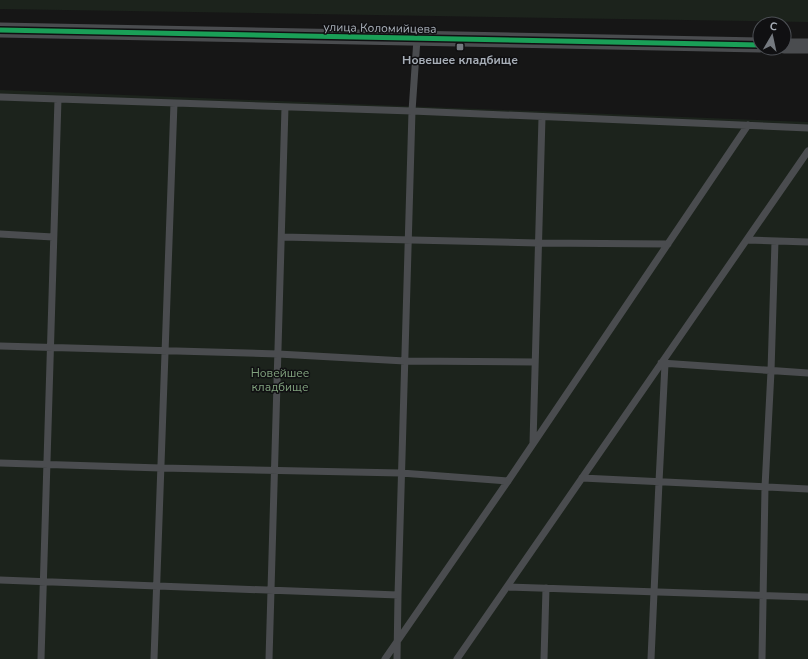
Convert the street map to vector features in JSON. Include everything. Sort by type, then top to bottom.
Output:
[{"type":"street","name":"улица Коломийцева","points":[[0,30],[752,46]]},
{"type":"street","points":[[792,46],[808,46]]},
{"type":"lane","points":[[397,659],[412,111],[417,39]]},
{"type":"lane","points":[[0,97],[412,111],[808,128]]},
{"type":"lane","points":[[41,659],[58,99]]},
{"type":"lane","points":[[154,659],[174,103]]},
{"type":"lane","points":[[269,659],[286,107]]},
{"type":"lane","points":[[533,443],[542,117]]},
{"type":"lane","points":[[385,659],[508,481],[748,125]]},
{"type":"lane","points":[[457,659],[663,364],[808,151]]},
{"type":"lane","points":[[0,234],[53,237]]},
{"type":"lane","points":[[282,237],[538,243],[668,244]]},
{"type":"lane","points":[[747,240],[808,242]]},
{"type":"lane","points":[[762,659],[765,487],[771,371],[774,241]]},
{"type":"lane","points":[[0,346],[278,354],[405,361],[535,362]]},
{"type":"lane","points":[[663,364],[808,373]]},
{"type":"lane","points":[[651,659],[663,364]]},
{"type":"lane","points":[[0,463],[401,473],[508,481]]},
{"type":"lane","points":[[582,478],[808,489]]},
{"type":"lane","points":[[0,580],[398,595]]},
{"type":"lane","points":[[507,587],[808,597]]},
{"type":"lane","points":[[544,659],[546,588]]},
{"type":"green space","points":[[0,0],[808,0],[808,22],[792,22],[792,16],[752,16],[752,21],[0,9]]},
{"type":"green space","name":"Новейшее кладбище","points":[[0,90],[808,122],[808,659],[0,659]]},
{"type":"cycle path","points":[[0,30],[752,45]]},
{"type":"place","name":"Новешее кладбище","points":[[460,47]]}]
